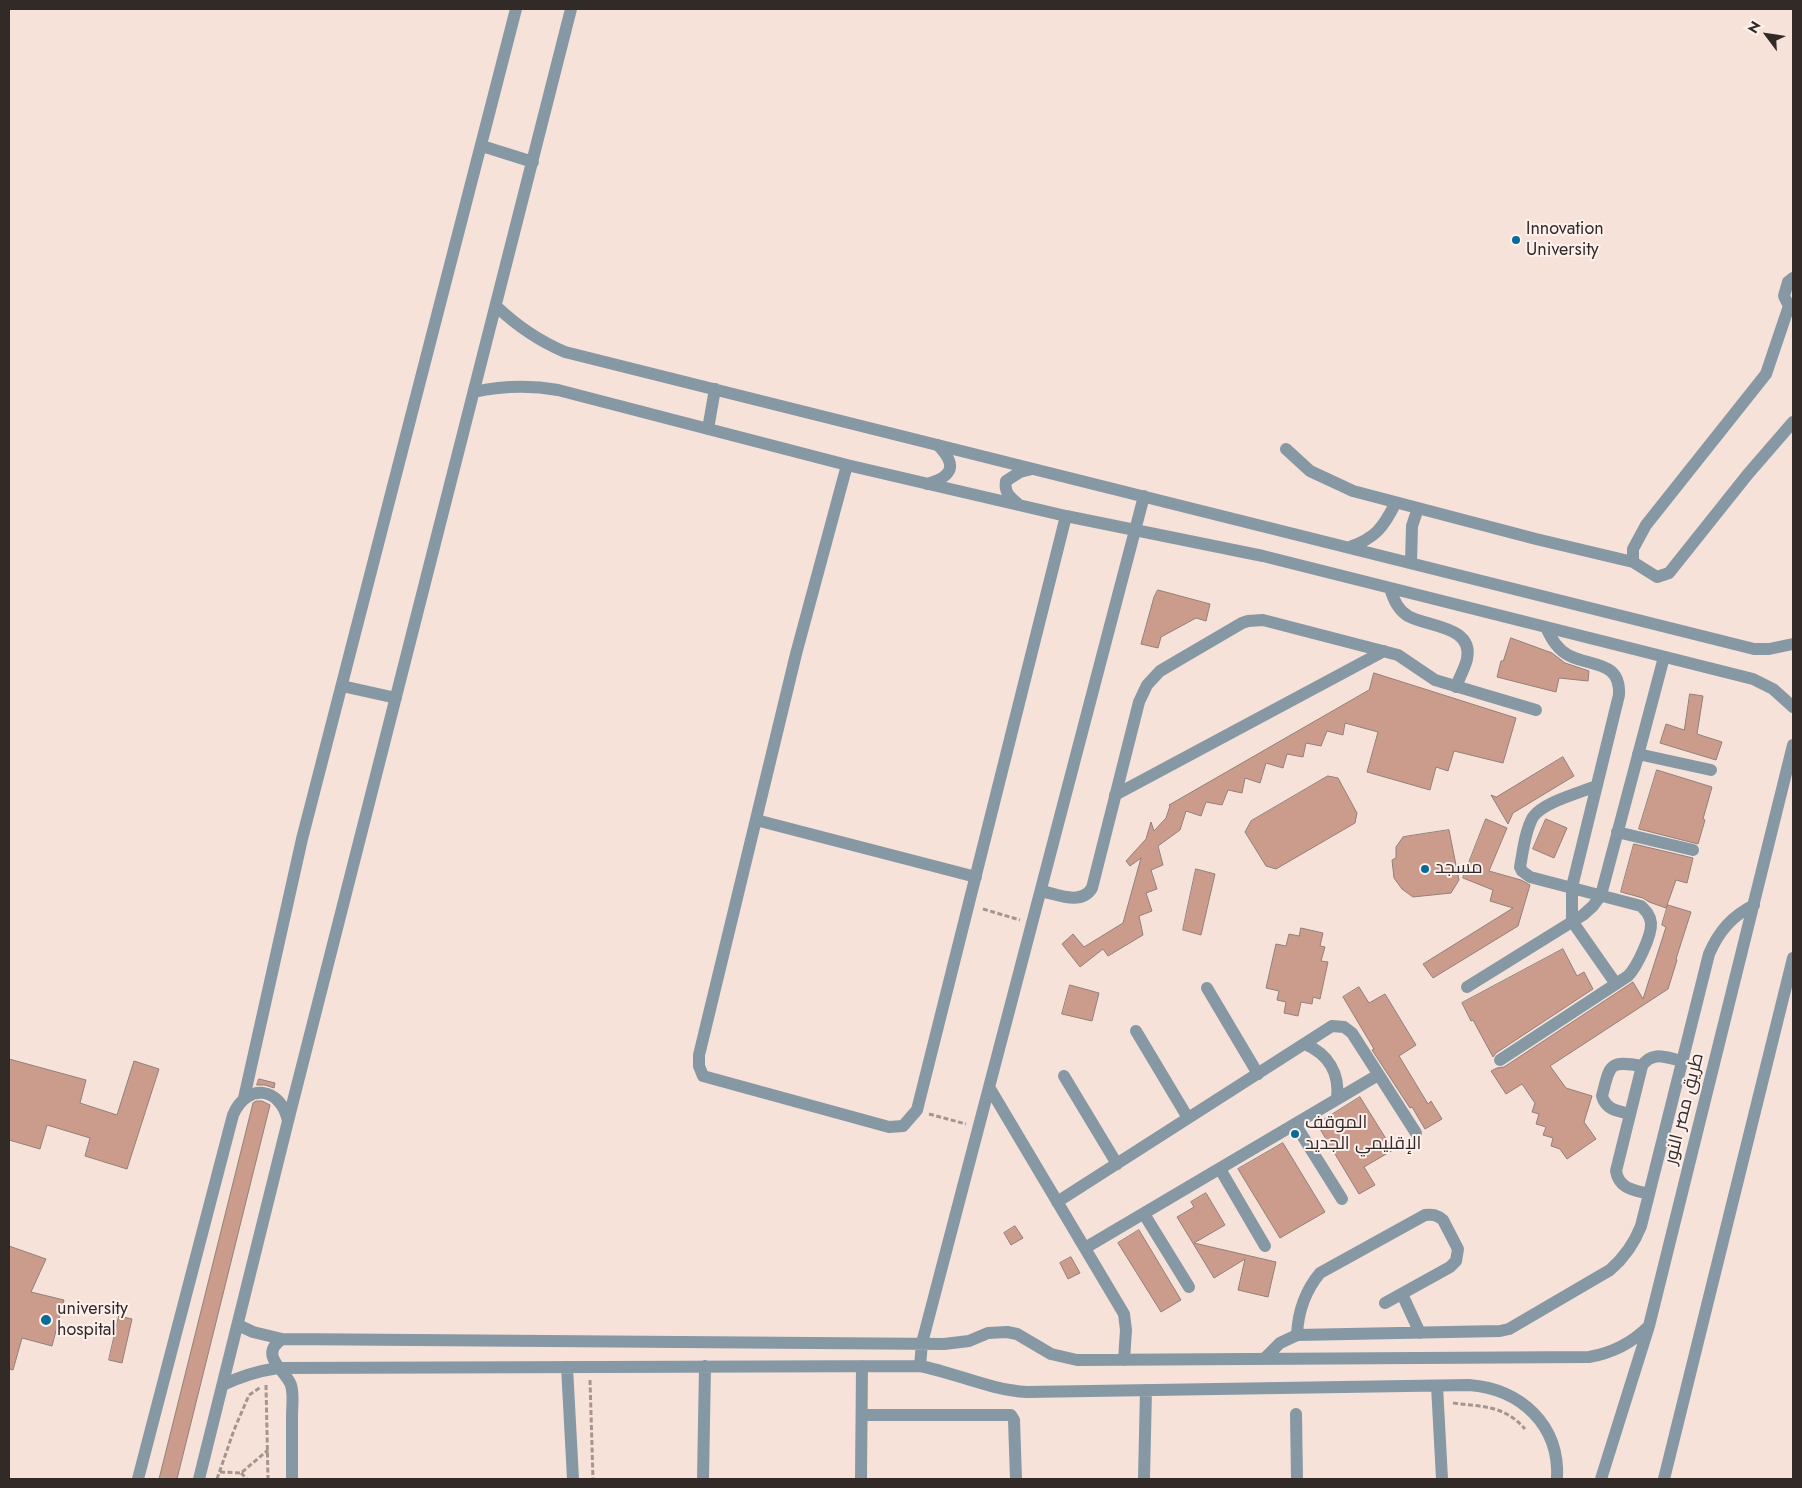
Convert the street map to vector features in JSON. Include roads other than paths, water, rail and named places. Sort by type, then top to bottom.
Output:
[{"type":"street","points":[[244,1098],[302,839],[516,9]]},
{"type":"street","points":[[199,1479],[288,1121],[571,9]]},
{"type":"street","points":[[482,146],[533,162]]},
{"type":"street","points":[[1633,562],[1633,549],[1646,525],[1766,374],[1791,307],[1784,296],[1788,282],[1793,278]]},
{"type":"street","points":[[496,306],[520,328],[565,352],[1754,648],[1769,649],[1793,644]]},
{"type":"street","points":[[474,392],[510,386],[543,388],[927,484],[1066,516],[1263,556],[1753,680],[1773,689],[1793,707]]},
{"type":"street","points":[[708,429],[715,389]]},
{"type":"street","points":[[1286,449],[1310,471],[1353,492],[1633,562],[1657,577],[1669,572],[1748,474],[1793,422]]},
{"type":"street","points":[[927,484],[947,475],[952,464],[947,454],[938,444]]},
{"type":"street","points":[[847,465],[796,654],[699,1055],[699,1066],[703,1076],[889,1127],[903,1126],[916,1110],[1066,516]]},
{"type":"street","points":[[1019,505],[1008,496],[1005,488],[1006,482],[1020,472],[1035,469]]},
{"type":"street","points":[[920,1366],[922,1343],[1144,496]]},
{"type":"street","points":[[1350,547],[1367,541],[1377,532],[1387,520],[1395,504]]},
{"type":"street","points":[[1411,563],[1412,526],[1418,508]]},
{"type":"street","points":[[1390,588],[1396,604],[1408,616],[1453,631],[1464,640],[1467,647],[1467,660],[1456,688]]},
{"type":"street","points":[[1041,891],[1079,898],[1089,893],[1092,888],[1139,702],[1152,678],[1168,664],[1248,620],[1263,620],[1402,656],[1435,680],[1456,688],[1536,710]]},
{"type":"street","points":[[1546,628],[1554,643],[1569,656],[1609,669],[1618,681],[1619,695],[1572,887],[1572,921],[1616,984]]},
{"type":"street","points":[[1115,795],[1384,651]]},
{"type":"street","points":[[1467,986],[1572,921],[1592,906],[1600,895],[1664,657]]},
{"type":"street","points":[[342,686],[396,698]]},
{"type":"street","name":"طريق مصر النور","points":[[1601,1479],[1649,1326],[1793,745]]},
{"type":"street","points":[[1638,754],[1711,770]]},
{"type":"street","points":[[1500,1060],[1628,976],[1636,966],[1651,926],[1648,914],[1641,906],[1530,877],[1522,871],[1520,866],[1533,818],[1542,809],[1596,786]]},
{"type":"street","points":[[756,820],[976,877]]},
{"type":"street","points":[[1617,832],[1692,850]]},
{"type":"street","points":[[1264,1359],[1280,1343],[1297,1335],[1500,1331],[1508,1329],[1610,1270],[1628,1253],[1641,1226],[1709,954],[1715,940],[1732,919],[1754,905]]},
{"type":"street","points":[[1664,1479],[1793,958]]},
{"type":"street","points":[[1207,988],[1258,1074]]},
{"type":"street","points":[[1057,1202],[1332,1026],[1344,1027],[1352,1033],[1416,1133]]},
{"type":"street","points":[[1136,1031],[1188,1118]]},
{"type":"street","points":[[1305,1044],[1314,1048],[1329,1061],[1337,1079],[1337,1099]]},
{"type":"street","points":[[1649,1194],[1625,1187],[1616,1176],[1630,1114],[1642,1066],[1645,1061],[1656,1055],[1682,1061]]},
{"type":"street","points":[[1630,1114],[1612,1110],[1603,1100],[1602,1096],[1609,1070],[1615,1065],[1623,1062],[1642,1066]]},
{"type":"street","points":[[1085,1248],[1378,1075]]},
{"type":"street","points":[[1064,1076],[1116,1164]]},
{"type":"street","points":[[989,1088],[1124,1314],[1126,1330],[1124,1360]]},
{"type":"street","points":[[138,1479],[237,1105],[244,1098],[264,1093],[273,1096],[281,1102],[286,1111],[288,1121]]},
{"type":"street","points":[[1295,1124],[1342,1199]]},
{"type":"street","points":[[1220,1168],[1266,1246]]},
{"type":"street","points":[[1144,1214],[1189,1287]]},
{"type":"street","points":[[1297,1335],[1297,1322],[1302,1304],[1310,1287],[1320,1273],[1425,1215],[1436,1215],[1443,1220],[1458,1249],[1456,1261],[1450,1267],[1385,1303]]},
{"type":"street","points":[[1402,1294],[1420,1332]]},
{"type":"street","points":[[238,1326],[253,1332],[282,1339],[958,1343],[969,1341],[988,1333],[1007,1332],[1017,1334],[1052,1354],[1077,1360],[1589,1357],[1621,1348],[1649,1326]]},
{"type":"street","points":[[282,1339],[273,1351],[274,1363],[286,1376],[290,1384],[292,1401],[292,1479]]},
{"type":"street","points":[[704,1479],[705,1366]]},
{"type":"street","points":[[861,1479],[862,1366]]},
{"type":"street","points":[[223,1385],[252,1372],[278,1368],[920,1366],[1015,1391],[1484,1387],[1506,1394],[1525,1405],[1536,1415],[1545,1428],[1556,1455],[1557,1479]]},
{"type":"street","points":[[568,1367],[573,1479]]},
{"type":"street","points":[[1437,1386],[1442,1479]]},
{"type":"street","points":[[1144,1479],[1146,1390]]},
{"type":"street","points":[[1296,1414],[1297,1479]]},
{"type":"street","points":[[862,1415],[1011,1415],[1014,1420],[1016,1479]]},
{"type":"place","name":"Innovation University","points":[[1516,240]]},
{"type":"place","name":"مسجد","points":[[1425,869]]},
{"type":"place","name":"الموقف الإقليمي الجديد","points":[[1295,1134]]},
{"type":"place","name":"university hospital","points":[[46,1320]]}]
